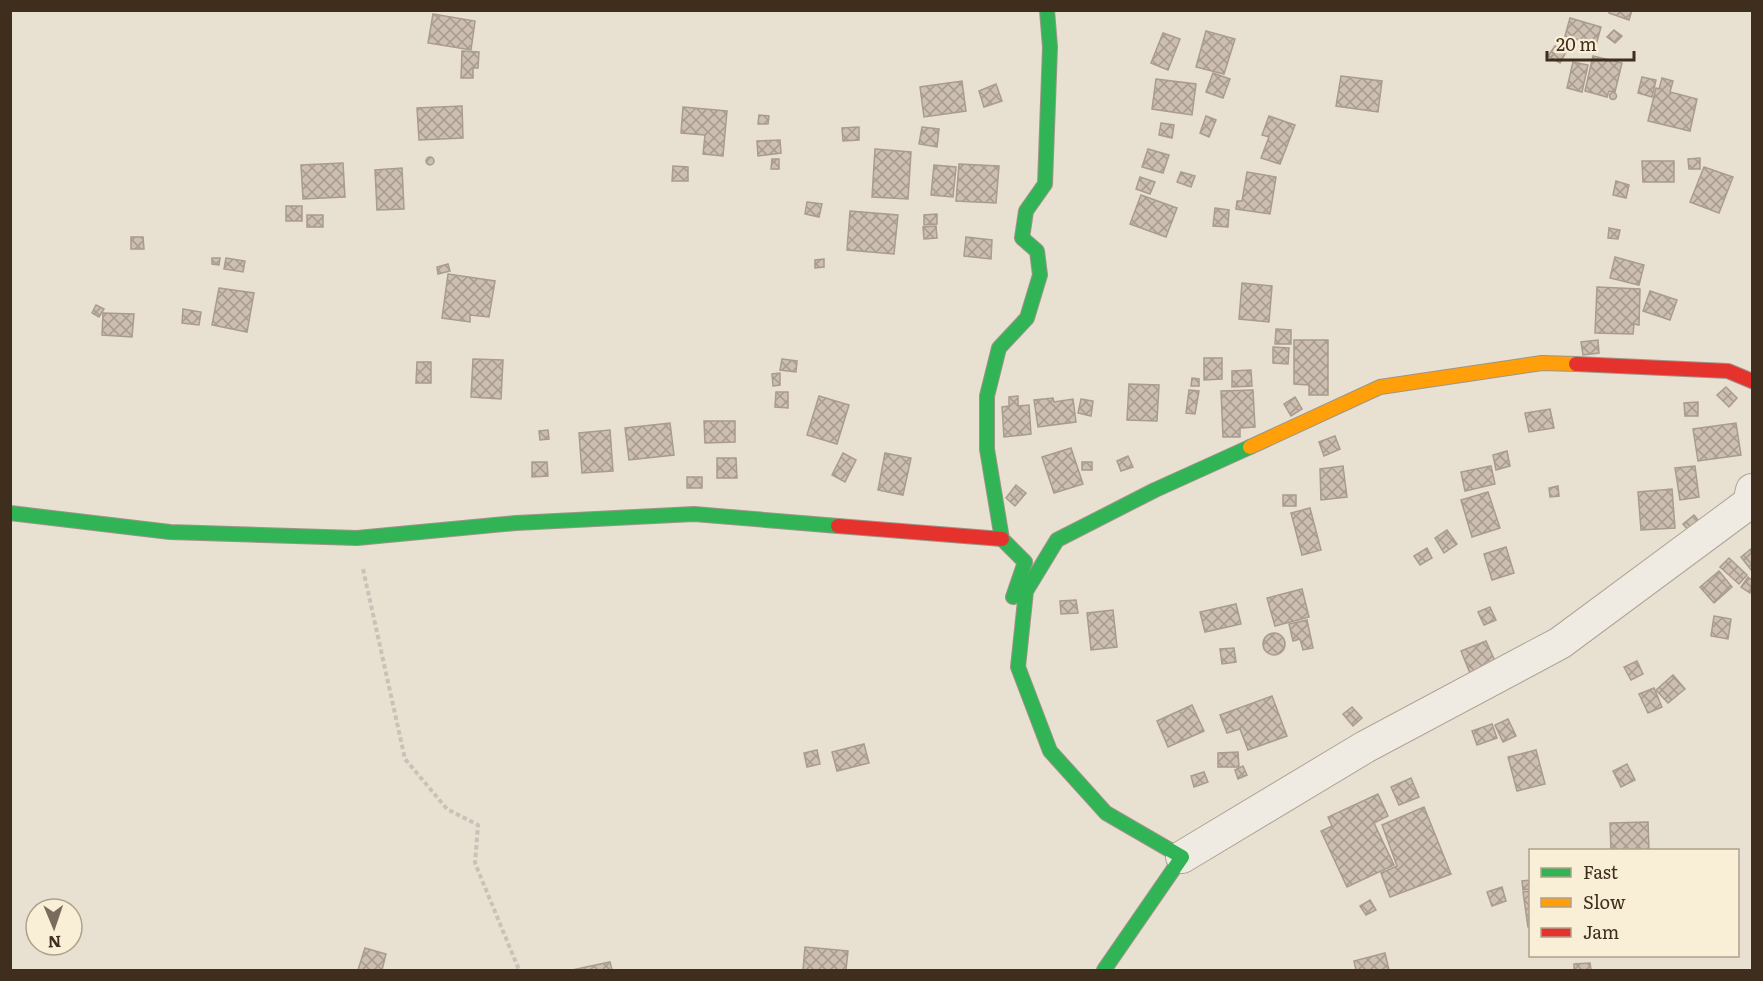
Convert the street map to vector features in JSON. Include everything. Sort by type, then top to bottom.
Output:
[{"type":"street","points":[[1047,10],[1050,47],[1045,184],[1026,212],[1022,238],[1037,251],[1040,275],[1027,318],[999,348],[987,396],[987,449],[1002,539],[1025,562],[1009,608],[1018,667],[1050,751],[1106,813],[1182,857]]},
{"type":"street","points":[[1018,667],[1026,591],[1057,540],[1155,490],[1380,387],[1542,363],[1728,371],[1752,381]]},
{"type":"street","points":[[1104,970],[1182,857],[1365,747],[1560,643],[1749,503],[1752,490]]},
{"type":"street","points":[[10,513],[170,532],[357,538],[516,523],[694,514],[1002,539]]},
{"type":"path","points":[[357,538],[405,759],[447,808],[478,825],[475,863],[519,970]]},
{"type":"building","points":[[1610,10],[1632,10],[1629,20],[1609,13]]},
{"type":"building","points":[[433,14],[475,21],[471,50],[428,43]]},
{"type":"building","points":[[1570,18],[1601,27],[1596,45],[1565,36]]},
{"type":"building","points":[[1614,30],[1622,36],[1615,43],[1607,37]]},
{"type":"building","points":[[1206,31],[1235,39],[1224,74],[1196,67]]},
{"type":"building","points":[[1163,33],[1180,39],[1168,70],[1151,63]]},
{"type":"building","points":[[1555,46],[1566,52],[1560,63],[1548,56]]},
{"type":"building","points":[[462,51],[479,52],[478,68],[473,68],[473,78],[461,78]]},
{"type":"building","points":[[1593,56],[1622,63],[1615,92],[1609,91],[1607,97],[1585,91]]},
{"type":"building","points":[[1573,62],[1588,65],[1582,92],[1567,88]]},
{"type":"building","points":[[1213,73],[1230,79],[1223,98],[1206,92]]},
{"type":"building","points":[[1341,76],[1382,81],[1378,112],[1336,106]]},
{"type":"building","points":[[1642,77],[1656,80],[1652,97],[1638,93]]},
{"type":"building","points":[[1662,78],[1673,81],[1670,92],[1697,99],[1690,131],[1648,121],[1656,88],[1659,89]]},
{"type":"building","points":[[1156,79],[1196,84],[1192,115],[1152,109]]},
{"type":"building","points":[[962,81],[966,111],[924,117],[920,87]]},
{"type":"building","points":[[996,84],[1002,101],[984,107],[979,91]]},
{"type":"building","points":[[1613,92],[1617,96],[1613,100],[1609,96]]},
{"type":"building","points":[[462,106],[463,138],[419,140],[417,108]]},
{"type":"building","points":[[683,107],[727,111],[723,156],[703,154],[705,135],[681,133]]},
{"type":"building","points":[[759,115],[769,116],[768,124],[758,124]]},
{"type":"building","points":[[1206,116],[1216,120],[1209,137],[1200,133]]},
{"type":"building","points":[[1269,116],[1295,125],[1280,164],[1261,158],[1269,137],[1262,135]]},
{"type":"building","points":[[1161,123],[1174,125],[1172,138],[1159,135]]},
{"type":"building","points":[[859,127],[859,140],[843,141],[842,128]]},
{"type":"building","points":[[922,127],[939,129],[937,147],[919,144]]},
{"type":"building","points":[[780,140],[781,153],[758,156],[757,141]]},
{"type":"building","points":[[875,149],[911,152],[908,199],[872,197]]},
{"type":"building","points":[[1148,149],[1169,155],[1163,173],[1142,167]]},
{"type":"building","points":[[430,157],[434,161],[430,165],[426,161]]},
{"type":"building","points":[[1700,158],[1700,169],[1689,169],[1688,159]]},
{"type":"building","points":[[772,159],[779,159],[779,169],[771,169]]},
{"type":"building","points":[[1642,161],[1674,161],[1674,182],[1643,182]]},
{"type":"building","points":[[343,163],[345,197],[303,199],[301,165]]},
{"type":"building","points":[[959,164],[999,166],[996,203],[956,201]]},
{"type":"building","points":[[934,165],[956,167],[953,197],[931,195]]},
{"type":"building","points":[[673,166],[688,167],[688,181],[672,181]]},
{"type":"building","points":[[1704,167],[1733,177],[1719,213],[1690,202]]},
{"type":"building","points":[[402,168],[404,209],[377,210],[375,170]]},
{"type":"building","points":[[1181,172],[1195,176],[1191,187],[1177,182]]},
{"type":"building","points":[[1247,172],[1276,177],[1270,214],[1236,209],[1237,201],[1242,201]]},
{"type":"building","points":[[1140,177],[1155,182],[1150,194],[1136,189]]},
{"type":"building","points":[[1616,181],[1629,185],[1626,198],[1613,195]]},
{"type":"building","points":[[1141,195],[1177,208],[1166,237],[1130,224]]},
{"type":"building","points":[[807,202],[822,204],[819,217],[805,214]]},
{"type":"building","points":[[286,206],[302,206],[302,221],[286,221]]},
{"type":"building","points":[[1215,208],[1229,210],[1228,227],[1213,226]]},
{"type":"building","points":[[850,211],[898,215],[894,254],[847,250]]},
{"type":"building","points":[[937,214],[937,224],[924,225],[924,215]]},
{"type":"building","points":[[307,215],[323,215],[323,227],[307,227]]},
{"type":"building","points":[[936,226],[937,238],[924,239],[923,227]]},
{"type":"building","points":[[1609,228],[1620,230],[1618,239],[1608,238]]},
{"type":"building","points":[[131,237],[143,237],[144,249],[131,249]]},
{"type":"building","points":[[966,237],[992,240],[991,259],[964,256]]},
{"type":"building","points":[[1615,257],[1644,265],[1639,285],[1610,278]]},
{"type":"building","points":[[212,258],[220,258],[219,265],[212,264]]},
{"type":"building","points":[[226,258],[245,261],[243,272],[224,269]]},
{"type":"building","points":[[824,259],[824,267],[815,268],[815,260]]},
{"type":"building","points":[[448,264],[450,271],[438,274],[437,267]]},
{"type":"building","points":[[448,274],[495,281],[489,317],[470,315],[470,322],[442,318]]},
{"type":"building","points":[[1242,283],[1272,286],[1269,322],[1239,319]]},
{"type":"building","points":[[1597,287],[1640,289],[1639,325],[1634,324],[1633,334],[1595,333]]},
{"type":"building","points":[[219,288],[254,293],[247,332],[212,325]]},
{"type":"building","points":[[1650,291],[1677,300],[1670,320],[1643,311]]},
{"type":"building","points":[[96,305],[104,309],[99,317],[92,313]]},
{"type":"building","points":[[183,309],[201,312],[199,325],[182,323]]},
{"type":"building","points":[[103,313],[134,314],[132,337],[102,335]]},
{"type":"building","points":[[1276,329],[1291,330],[1291,344],[1275,344]]},
{"type":"building","points":[[1294,340],[1328,340],[1328,395],[1309,395],[1309,385],[1294,384]]},
{"type":"building","points":[[1598,340],[1599,353],[1583,355],[1581,342]]},
{"type":"building","points":[[1273,347],[1289,348],[1288,364],[1273,363]]},
{"type":"building","points":[[1204,358],[1222,358],[1222,379],[1204,380]]},
{"type":"building","points":[[473,359],[503,360],[501,399],[471,397]]},
{"type":"building","points":[[782,359],[797,361],[796,372],[780,370]]},
{"type":"building","points":[[417,362],[431,362],[431,383],[416,383]]},
{"type":"building","points":[[1251,370],[1252,386],[1232,387],[1232,371]]},
{"type":"building","points":[[780,373],[780,385],[773,386],[772,374]]},
{"type":"building","points":[[1192,378],[1199,379],[1199,386],[1191,386]]},
{"type":"building","points":[[1129,384],[1159,385],[1157,421],[1127,420]]},
{"type":"building","points":[[1726,387],[1737,398],[1729,407],[1717,395]]},
{"type":"building","points":[[1189,390],[1199,391],[1195,414],[1186,413]]},
{"type":"building","points":[[1253,390],[1255,427],[1240,428],[1240,437],[1223,437],[1221,391]]},
{"type":"building","points":[[776,392],[788,392],[788,408],[775,407]]},
{"type":"building","points":[[819,396],[849,405],[837,444],[807,435]]},
{"type":"building","points":[[1018,396],[1018,406],[1029,405],[1031,434],[1004,437],[1002,407],[1009,406],[1009,397]]},
{"type":"building","points":[[1295,397],[1302,409],[1291,416],[1284,404]]},
{"type":"building","points":[[1053,398],[1054,402],[1073,399],[1076,422],[1038,427],[1034,400]]},
{"type":"building","points":[[1081,399],[1093,401],[1091,416],[1078,413]]},
{"type":"building","points":[[1698,402],[1698,416],[1685,416],[1684,403]]},
{"type":"building","points":[[1550,409],[1554,428],[1529,432],[1525,413]]},
{"type":"building","points":[[704,421],[735,421],[735,442],[705,443]]},
{"type":"building","points":[[670,423],[674,455],[629,460],[625,428]]},
{"type":"building","points":[[1736,423],[1741,455],[1698,461],[1693,429]]},
{"type":"building","points":[[548,430],[549,439],[540,440],[539,431]]},
{"type":"building","points":[[610,430],[613,471],[582,473],[579,433]]},
{"type":"building","points":[[1335,436],[1340,449],[1324,456],[1319,442]]},
{"type":"building","points":[[1071,448],[1083,484],[1054,493],[1042,457]]},
{"type":"building","points":[[1507,451],[1510,466],[1496,470],[1493,455]]},
{"type":"building","points":[[843,453],[856,460],[845,482],[832,475]]},
{"type":"building","points":[[885,453],[911,458],[903,495],[878,490]]},
{"type":"building","points":[[1128,456],[1133,467],[1121,471],[1117,461]]},
{"type":"building","points":[[717,458],[736,458],[737,478],[717,478]]},
{"type":"building","points":[[532,462],[547,462],[548,476],[532,477]]},
{"type":"building","points":[[1082,462],[1092,462],[1092,470],[1082,470]]},
{"type":"building","points":[[1343,466],[1347,497],[1321,500],[1320,469]]},
{"type":"building","points":[[1491,466],[1495,484],[1465,491],[1461,472]]},
{"type":"building","points":[[1695,466],[1699,497],[1680,500],[1675,468]]},
{"type":"building","points":[[687,477],[702,477],[702,488],[687,488]]},
{"type":"building","points":[[1016,485],[1026,493],[1015,506],[1006,498]]},
{"type":"building","points":[[1558,486],[1559,496],[1550,497],[1549,488]]},
{"type":"building","points":[[1672,489],[1675,528],[1641,530],[1638,492]]},
{"type":"building","points":[[1488,492],[1500,528],[1472,537],[1461,500]]},
{"type":"building","points":[[1283,495],[1296,495],[1296,506],[1283,506]]},
{"type":"building","points":[[1310,508],[1321,550],[1302,555],[1291,513]]},
{"type":"building","points":[[1694,515],[1702,525],[1691,533],[1683,524]]},
{"type":"building","points":[[1447,530],[1457,544],[1444,553],[1435,538]]},
{"type":"building","points":[[1506,547],[1514,573],[1492,580],[1484,554]]},
{"type":"building","points":[[1427,548],[1432,558],[1420,565],[1414,556]]},
{"type":"building","points":[[1752,548],[1752,571],[1741,557]]},
{"type":"building","points":[[1729,558],[1747,575],[1739,584],[1720,567]]},
{"type":"building","points":[[1719,571],[1732,587],[1714,603],[1700,587]]},
{"type":"building","points":[[1748,577],[1752,580],[1750,593],[1741,587]]},
{"type":"building","points":[[1302,589],[1309,617],[1275,626],[1267,598]]},
{"type":"building","points":[[1076,600],[1078,613],[1061,614],[1060,601]]},
{"type":"building","points":[[1236,604],[1241,624],[1205,632],[1200,612]]},
{"type":"building","points":[[1490,607],[1496,620],[1484,625],[1478,612]]},
{"type":"building","points":[[1113,610],[1117,647],[1091,650],[1087,613]]},
{"type":"building","points":[[1714,616],[1731,619],[1728,639],[1711,636]]},
{"type":"building","points":[[1307,620],[1313,648],[1303,650],[1300,639],[1293,641],[1289,624]]},
{"type":"building","points":[[1274,633],[1282,636],[1285,644],[1282,652],[1274,655],[1266,652],[1263,644],[1266,636]]},
{"type":"building","points":[[1486,641],[1495,661],[1479,668],[1483,674],[1472,678],[1461,651]]},
{"type":"building","points":[[1234,648],[1236,662],[1222,664],[1220,649]]},
{"type":"building","points":[[1637,661],[1643,674],[1631,680],[1624,667]]},
{"type":"building","points":[[1673,675],[1685,689],[1668,703],[1656,690]]},
{"type":"building","points":[[1654,688],[1662,707],[1648,713],[1639,694]]},
{"type":"building","points":[[1272,696],[1287,736],[1248,750],[1240,729],[1227,733],[1220,715]]},
{"type":"building","points":[[1192,705],[1204,731],[1168,747],[1157,721]]},
{"type":"building","points":[[1352,707],[1362,718],[1353,726],[1343,714]]},
{"type":"building","points":[[1508,719],[1516,736],[1503,742],[1495,725]]},
{"type":"building","points":[[1492,724],[1497,738],[1477,745],[1472,731]]},
{"type":"building","points":[[864,744],[869,763],[837,771],[832,752]]},
{"type":"building","points":[[817,750],[820,764],[807,767],[804,753]]},
{"type":"building","points":[[1536,750],[1545,784],[1517,791],[1508,757]]},
{"type":"building","points":[[1238,752],[1239,767],[1218,767],[1218,753]]},
{"type":"building","points":[[1627,764],[1635,780],[1621,787],[1613,771]]},
{"type":"building","points":[[1243,766],[1247,775],[1238,779],[1235,770]]},
{"type":"building","points":[[1204,772],[1208,782],[1194,787],[1191,776]]},
{"type":"building","points":[[1411,778],[1419,797],[1399,805],[1391,787]]},
{"type":"building","points":[[1378,794],[1388,816],[1374,823],[1394,865],[1347,887],[1321,831],[1332,826],[1328,817]]},
{"type":"building","points":[[1424,807],[1451,874],[1390,897],[1381,873],[1397,866],[1382,825]]},
{"type":"building","points":[[1648,822],[1649,849],[1611,849],[1610,823]]},
{"type":"building","points":[[1529,880],[1529,889],[1523,890],[1522,881]]},
{"type":"building","points":[[1502,887],[1506,901],[1492,906],[1487,892]]},
{"type":"building","points":[[1529,891],[1529,927],[1528,927],[1523,892]]},
{"type":"building","points":[[1370,900],[1376,910],[1366,915],[1360,906]]},
{"type":"building","points":[[805,947],[848,951],[846,970],[803,970]]},
{"type":"building","points":[[365,948],[386,954],[382,970],[358,970]]},
{"type":"building","points":[[1385,953],[1389,970],[1356,970],[1354,961]]},
{"type":"building","points":[[610,962],[612,970],[572,970]]},
{"type":"building","points":[[1590,963],[1591,970],[1574,970],[1574,964]]},
{"type":"traffic: fast","points":[[1013,597],[1025,562],[1002,539],[987,449],[987,396],[999,348],[1027,318],[1040,275],[1037,251],[1022,238],[1026,211],[1045,184],[1050,47],[1047,10]]},
{"type":"traffic: fast","points":[[1104,970],[1182,857],[1106,813],[1050,751],[1018,667],[1026,591],[1057,540],[1155,490],[1250,447]]},
{"type":"traffic: fast","points":[[10,513],[170,532],[357,538],[516,523],[694,514],[838,526]]},
{"type":"traffic: slow","points":[[1250,447],[1380,387],[1542,363],[1576,364]]},
{"type":"traffic: jam","points":[[1576,364],[1728,371],[1752,381]]},
{"type":"traffic: jam","points":[[838,526],[1002,539]]}]
